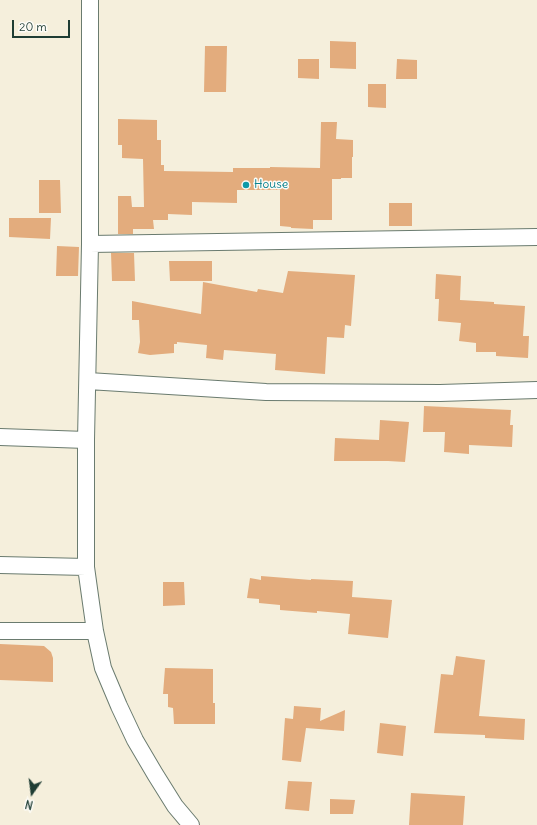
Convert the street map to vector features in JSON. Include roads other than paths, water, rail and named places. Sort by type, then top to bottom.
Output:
[{"type":"street","points":[[90,0],[90,244],[86,440],[86,567],[95,631],[103,668],[135,740],[175,806],[191,825]]},
{"type":"street","points":[[90,244],[537,237]]},
{"type":"street","points":[[88,381],[266,392],[440,393],[537,390]]},
{"type":"street","points":[[0,437],[86,440]]},
{"type":"street","points":[[0,565],[86,567]]},
{"type":"street","points":[[0,631],[95,631]]},
{"type":"place","name":"House","points":[[246,185]]}]
